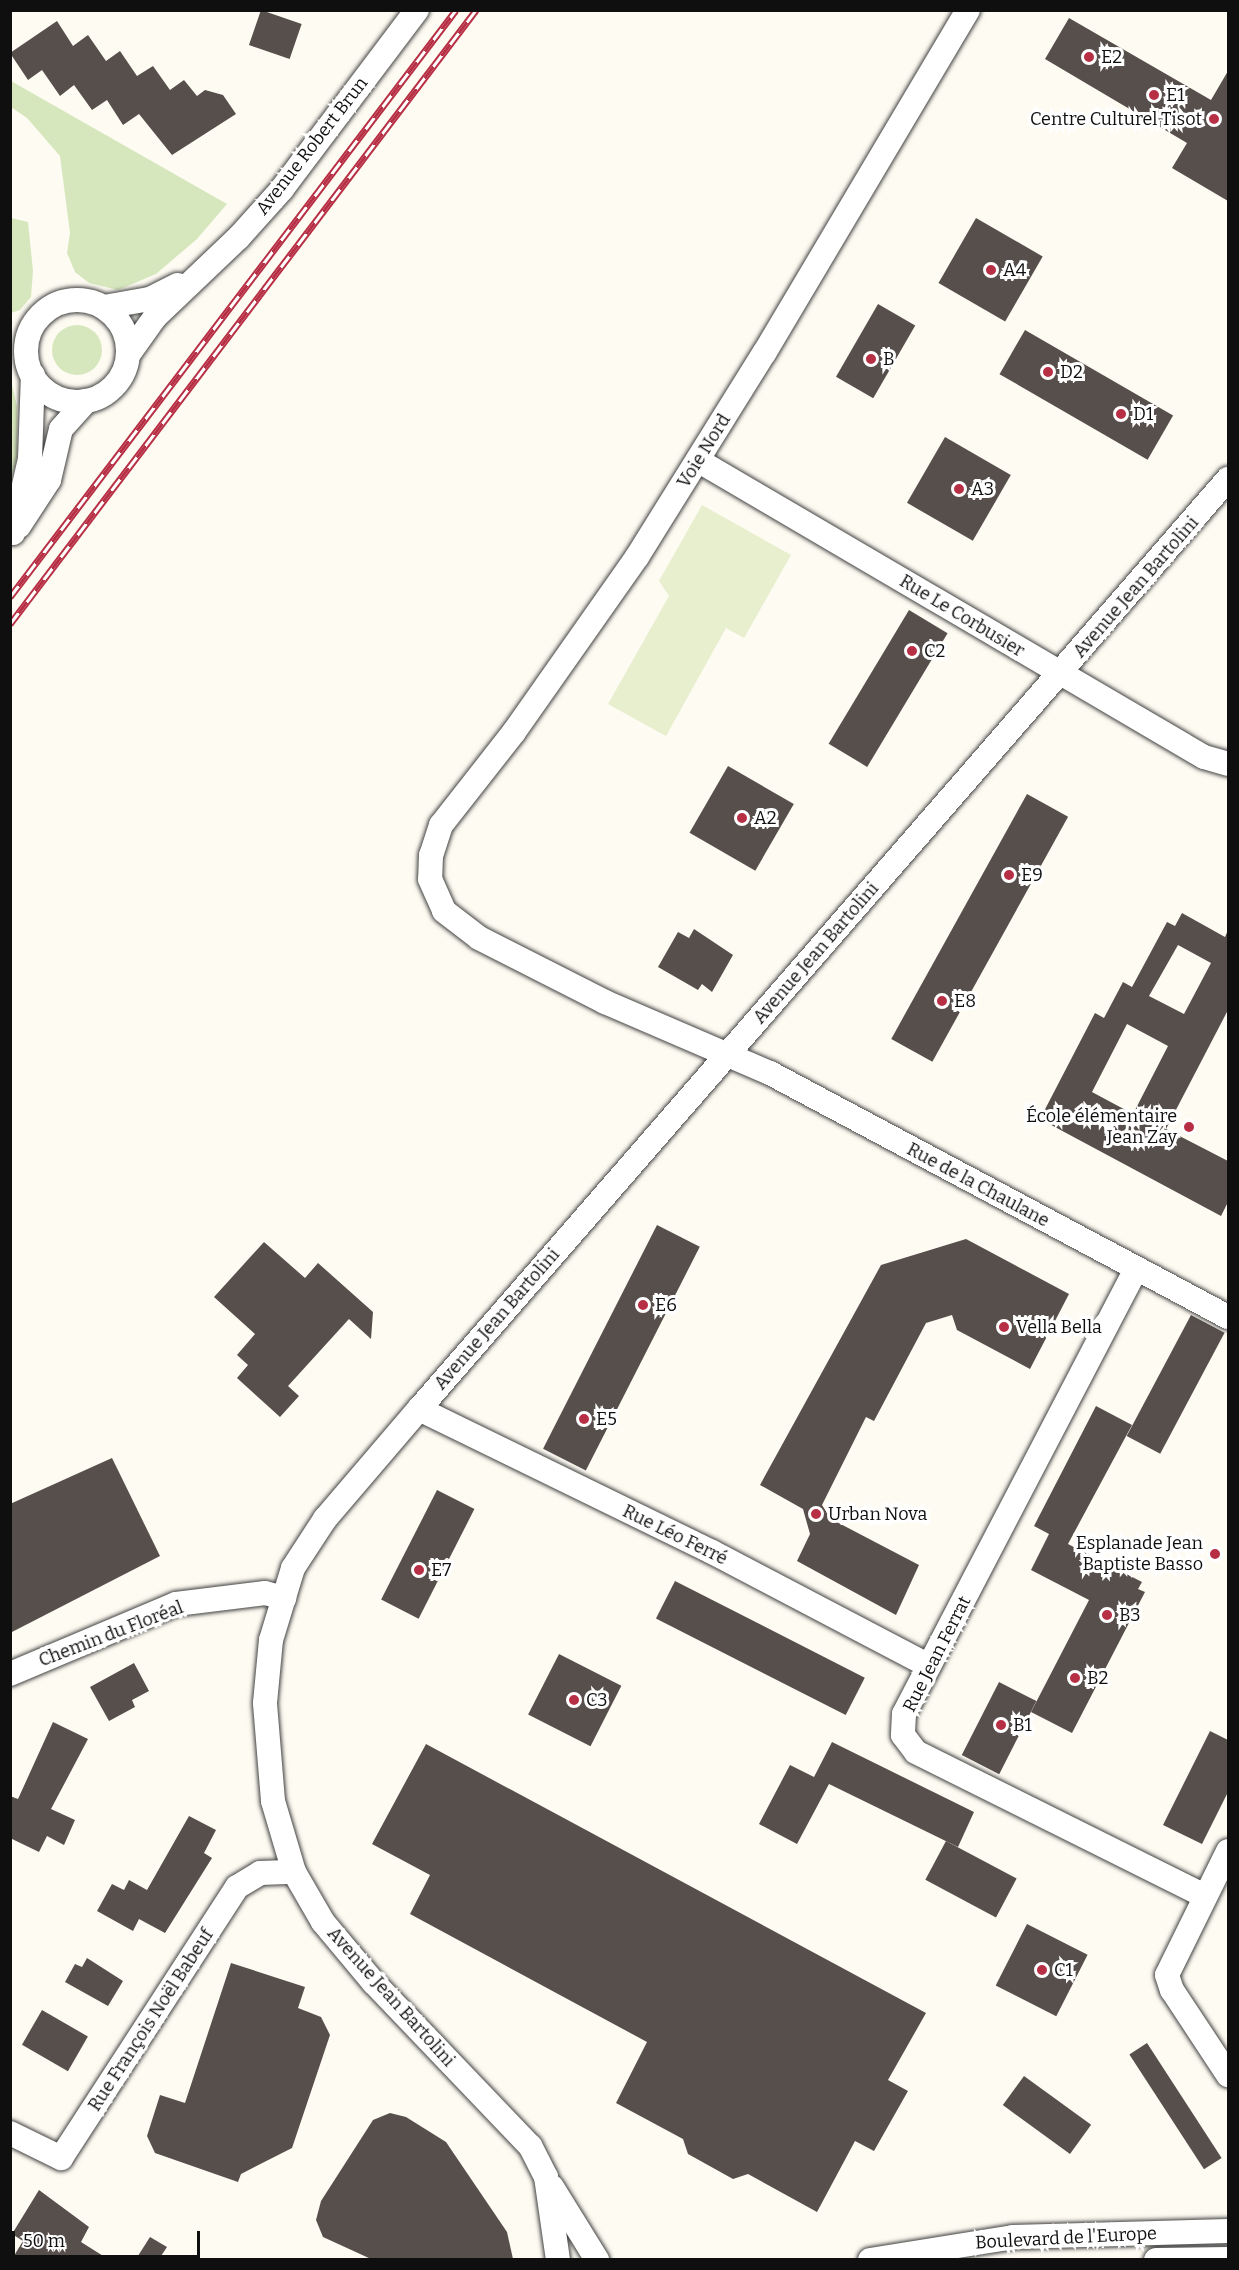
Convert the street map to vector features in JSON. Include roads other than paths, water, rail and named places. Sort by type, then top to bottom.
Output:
[{"type":"street","name":"Avenue Robert Brun","points":[[128,355],[155,317],[239,237],[282,189],[417,10]]},
{"type":"street","name":"Voie Nord","points":[[430,879],[431,855],[441,825],[564,663],[699,460],[968,10]]},
{"type":"street","name":"Avenue Robert Brun","points":[[104,307],[150,299],[198,274]]},
{"type":"street","points":[[12,535],[42,496],[61,429],[86,401],[115,385],[128,355],[123,328],[104,307],[80,300],[66,301],[41,315],[27,340],[28,364],[33,375],[56,397],[86,401]]},
{"type":"street","points":[[12,535],[30,459],[33,375]]},
{"type":"street","name":"Rue Le Corbusier","points":[[699,460],[1059,674],[1213,762],[1228,764]]},
{"type":"street","name":"Avenue Jean Bartolini","points":[[558,2259],[546,2177],[530,2145],[374,1983],[323,1922],[294,1872],[273,1801],[266,1754],[265,1703],[271,1640],[293,1568],[325,1520],[419,1409],[1228,479]]},
{"type":"street","name":"Rue de la Chaulane","points":[[430,879],[444,911],[479,938],[605,1002],[729,1053],[1228,1317]]},
{"type":"street","name":"Rue Jean Ferrat","points":[[1136,1269],[904,1714],[903,1735],[916,1752],[1205,1896]]},
{"type":"street","name":"Rue Léo Ferré","points":[[419,1409],[712,1552],[929,1666]]},
{"type":"street","name":"Chemin du Floréal","points":[[10,1674],[176,1604],[265,1593],[284,1598]]},
{"type":"street","points":[[1228,1851],[1167,1975],[1172,1990],[1228,2075]]},
{"type":"street","name":"Rue François Noël Babeuf","points":[[10,2133],[61,2158],[237,1887],[260,1873],[294,1872]]},
{"type":"street","points":[[546,2177],[597,2259]]},
{"type":"street","name":"Boulevard de l'Europe","points":[[870,2259],[1013,2237],[1228,2231]]},
{"type":"street","name":"Boulevard de l'Europe","points":[[1156,2259],[1228,2259]]},
{"type":"railway","points":[[10,597],[456,10]]},
{"type":"railway","points":[[10,624],[476,10]]},
{"type":"place","name":"E2","points":[[1089,57]]},
{"type":"place","name":"E1","points":[[1154,95]]},
{"type":"place","name":"Centre Culturel Tisot","points":[[1214,119]]},
{"type":"place","name":"A4","points":[[991,270]]},
{"type":"place","name":"B","points":[[871,359]]},
{"type":"place","name":"D2","points":[[1048,372]]},
{"type":"place","name":"D1","points":[[1121,414]]},
{"type":"place","name":"A3","points":[[959,489]]},
{"type":"place","name":"C2","points":[[912,651]]},
{"type":"place","name":"A2","points":[[742,818]]},
{"type":"place","name":"E9","points":[[1009,875]]},
{"type":"place","name":"E8","points":[[942,1001]]},
{"type":"place","name":"École élémentaire Jean Zay","points":[[1189,1127]]},
{"type":"place","name":"E6","points":[[643,1305]]},
{"type":"place","name":"Vella Bella","points":[[1004,1327]]},
{"type":"place","name":"E5","points":[[584,1419]]},
{"type":"place","name":"Urban Nova","points":[[816,1514]]},
{"type":"place","name":"Esplanade Jean Baptiste Basso","points":[[1215,1554]]},
{"type":"place","name":"E7","points":[[419,1570]]},
{"type":"place","name":"B3","points":[[1107,1615]]},
{"type":"place","name":"B2","points":[[1075,1678]]},
{"type":"place","name":"C3","points":[[574,1700]]},
{"type":"place","name":"B1","points":[[1001,1725]]},
{"type":"place","name":"C1","points":[[1042,1970]]}]
